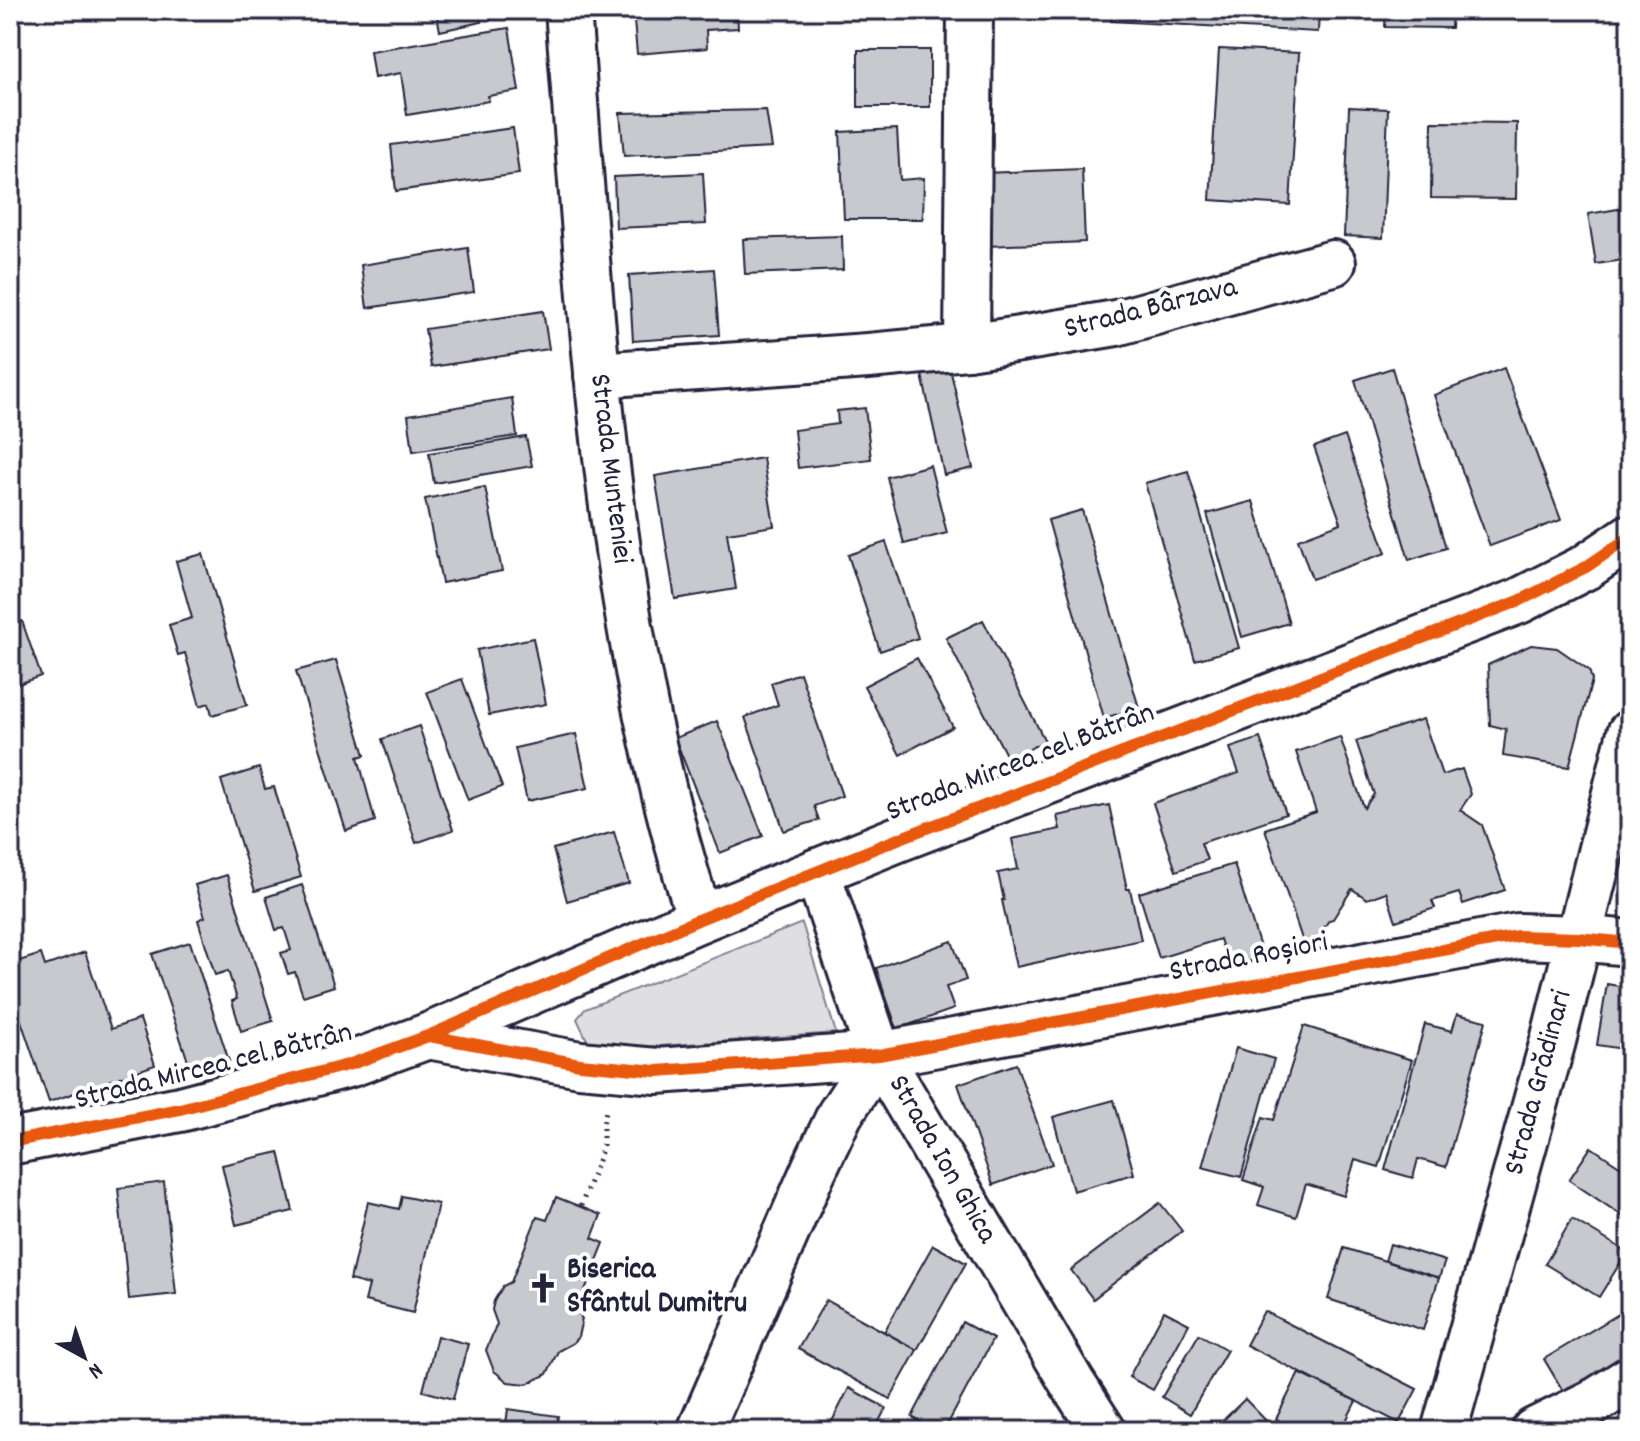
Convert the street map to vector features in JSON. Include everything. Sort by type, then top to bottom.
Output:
[{"type":"street","name":"Strada Munteniei","points":[[568,10],[597,375],[611,508],[641,693],[664,794],[700,919]]},
{"type":"street","points":[[967,347],[970,10]]},
{"type":"street","name":"Strada Bârzava","points":[[597,375],[967,347],[1116,323],[1333,263]]},
{"type":"street","name":"Strada Mircea cel Bătrân","points":[[10,1142],[180,1109],[351,1064],[428,1036],[817,871],[1519,601],[1586,567],[1630,537]]},
{"type":"street","name":"Strada Grădinari","points":[[1444,1431],[1553,1041],[1630,733]]},
{"type":"street","name":"Strada Ion Ghica","points":[[817,871],[879,1055],[1103,1431]]},
{"type":"street","name":"Strada Roșiori","points":[[879,1055],[1518,936],[1630,943]]},
{"type":"street","points":[[428,1036],[580,1064],[657,1071],[879,1055]]},
{"type":"street","points":[[700,1431],[840,1114],[879,1055]]},
{"type":"street","points":[[1534,1431],[1597,1400],[1630,1379]]},
{"type":"path","points":[[581,1206],[603,1147],[603,1124],[618,1067]]},
{"type":"shaded area","points":[[802,923],[836,1033],[632,1048],[588,1042],[577,1019],[585,1009]]},
{"type":"building","points":[[436,10],[500,10],[479,14],[481,22],[440,31]]},
{"type":"building","points":[[633,10],[737,10],[738,28],[706,30],[707,48],[637,54]]},
{"type":"building","points":[[1112,10],[1319,10],[1318,32],[1111,21]]},
{"type":"building","points":[[1386,10],[1452,10],[1451,28],[1385,27]]},
{"type":"building","points":[[509,28],[519,91],[488,96],[489,101],[407,115],[401,73],[374,78],[370,51]]},
{"type":"building","points":[[1219,49],[1299,53],[1290,205],[1210,200]]},
{"type":"building","points":[[858,50],[930,50],[930,107],[858,107]]},
{"type":"building","points":[[1349,107],[1388,109],[1383,238],[1344,236]]},
{"type":"building","points":[[766,110],[772,148],[624,156],[620,113]]},
{"type":"building","points":[[1432,122],[1517,123],[1516,199],[1431,198]]},
{"type":"building","points":[[513,128],[519,174],[396,191],[391,145]]},
{"type":"building","points":[[897,129],[900,180],[924,178],[923,219],[844,219],[840,132]]},
{"type":"building","points":[[1082,169],[1085,242],[987,246],[983,173]]},
{"type":"building","points":[[703,173],[706,224],[616,228],[614,177]]},
{"type":"building","points":[[1630,207],[1630,259],[1596,264],[1588,214]]},
{"type":"building","points":[[842,236],[843,270],[745,274],[743,239]]},
{"type":"building","points":[[468,248],[474,292],[367,308],[361,265]]},
{"type":"building","points":[[714,269],[719,335],[633,341],[629,275]]},
{"type":"building","points":[[543,311],[549,349],[431,367],[425,329]]},
{"type":"building","points":[[950,368],[973,468],[944,475],[922,375]]},
{"type":"building","points":[[1392,368],[1446,548],[1409,560],[1355,380]]},
{"type":"building","points":[[1504,368],[1561,520],[1490,546],[1434,395]]},
{"type":"building","points":[[512,398],[517,436],[413,451],[408,415]]},
{"type":"building","points":[[865,408],[871,459],[798,468],[794,430],[838,424],[837,411]]},
{"type":"building","points":[[1345,436],[1386,553],[1312,579],[1298,539],[1341,523],[1314,447]]},
{"type":"building","points":[[526,437],[532,466],[434,483],[429,453]]},
{"type":"building","points":[[763,458],[774,526],[727,533],[736,589],[675,599],[655,476]]},
{"type":"building","points":[[930,465],[947,533],[904,544],[887,477]]},
{"type":"building","points":[[1188,471],[1239,648],[1195,660],[1145,483]]},
{"type":"building","points":[[485,487],[502,571],[442,583],[425,499]]},
{"type":"building","points":[[1253,501],[1289,623],[1242,637],[1207,514]]},
{"type":"building","points":[[1082,510],[1139,708],[1104,718],[1048,520]]},
{"type":"building","points":[[886,542],[918,638],[880,651],[848,555]]},
{"type":"building","points":[[203,554],[247,705],[212,715],[209,703],[200,706],[185,653],[178,655],[169,625],[192,618],[176,561]]},
{"type":"building","points":[[983,620],[1045,741],[1008,759],[946,638]]},
{"type":"building","points":[[22,621],[41,676],[10,687],[10,625]]},
{"type":"building","points":[[533,638],[546,704],[489,715],[477,650]]},
{"type":"building","points":[[1531,645],[1557,648],[1589,670],[1592,680],[1569,767],[1503,756],[1506,729],[1490,725],[1488,665]]},
{"type":"building","points":[[917,658],[953,727],[900,755],[864,686]]},
{"type":"building","points":[[336,660],[365,755],[358,757],[375,821],[346,831],[296,671]]},
{"type":"building","points":[[800,673],[842,796],[814,806],[819,820],[784,831],[745,717],[778,705],[771,683]]},
{"type":"building","points":[[462,679],[502,787],[468,800],[427,692]]},
{"type":"building","points":[[1423,719],[1442,775],[1462,769],[1471,794],[1460,810],[1482,825],[1505,890],[1463,904],[1459,893],[1432,901],[1435,908],[1396,921],[1386,892],[1367,899],[1352,889],[1318,937],[1303,942],[1265,829],[1316,812],[1296,752],[1340,737],[1364,808],[1374,794],[1356,741]]},
{"type":"building","points":[[717,721],[763,836],[720,853],[675,738]]},
{"type":"building","points":[[419,726],[453,830],[416,843],[382,739]]},
{"type":"building","points":[[576,734],[588,788],[527,801],[515,748]]},
{"type":"building","points":[[1260,738],[1286,814],[1201,843],[1207,860],[1176,871],[1153,803],[1239,773],[1230,748]]},
{"type":"building","points":[[259,768],[265,789],[274,787],[301,877],[255,891],[221,780]]},
{"type":"building","points":[[1109,805],[1141,940],[1016,967],[998,873],[1018,869],[1012,839],[1060,829],[1057,816]]},
{"type":"building","points":[[614,832],[629,883],[567,901],[553,849]]},
{"type":"building","points":[[1234,864],[1263,957],[1229,968],[1220,939],[1159,958],[1139,893]]},
{"type":"building","points":[[227,875],[273,1021],[241,1031],[232,1001],[237,999],[228,971],[215,975],[198,920],[205,917],[195,885]]},
{"type":"building","points":[[302,885],[334,986],[303,996],[295,972],[288,974],[281,953],[291,950],[284,928],[276,930],[266,897]]},
{"type":"building","points":[[952,941],[966,980],[946,987],[954,1009],[897,1029],[876,968]]},
{"type":"building","points":[[190,942],[229,1061],[192,1073],[152,954]]},
{"type":"building","points":[[85,952],[111,1029],[140,1019],[155,1065],[49,1102],[10,989],[10,964],[41,954],[45,966]]},
{"type":"building","points":[[1607,984],[1630,988],[1630,1050],[1597,1045]]},
{"type":"building","points":[[1457,1014],[1486,1021],[1446,1167],[1418,1159],[1413,1178],[1385,1170],[1425,1024],[1452,1031]]},
{"type":"building","points":[[1304,1026],[1412,1060],[1379,1167],[1355,1160],[1344,1196],[1306,1184],[1296,1217],[1258,1205],[1264,1187],[1243,1180],[1263,1117],[1274,1120]]},
{"type":"building","points":[[1236,1048],[1274,1059],[1241,1177],[1202,1167]]},
{"type":"building","points":[[1016,1064],[1052,1164],[993,1185],[958,1084]]},
{"type":"building","points":[[1114,1100],[1134,1174],[1073,1191],[1053,1117]]},
{"type":"building","points":[[1591,1147],[1630,1173],[1630,1221],[1569,1180]]},
{"type":"building","points":[[279,1152],[293,1211],[236,1225],[222,1165]]},
{"type":"building","points":[[164,1182],[176,1294],[129,1299],[118,1188]]},
{"type":"building","points":[[402,1196],[438,1204],[413,1313],[365,1301],[369,1285],[350,1280],[368,1202],[399,1209]]},
{"type":"building","name":"Biserica Sfântul Dumitru","points":[[556,1197],[601,1215],[592,1238],[604,1243],[577,1310],[582,1319],[578,1337],[558,1351],[547,1374],[527,1384],[508,1382],[494,1371],[486,1350],[497,1324],[492,1310],[494,1301],[503,1286],[511,1282],[537,1217],[547,1220]]},
{"type":"building","points":[[1160,1203],[1182,1231],[1093,1299],[1071,1270]]},
{"type":"building","points":[[1572,1219],[1627,1252],[1599,1297],[1545,1264]]},
{"type":"building","points":[[1390,1244],[1445,1261],[1439,1278],[1385,1261]]},
{"type":"building","points":[[933,1245],[966,1263],[917,1350],[884,1332]]},
{"type":"building","points":[[1344,1248],[1439,1278],[1423,1330],[1328,1299]]},
{"type":"building","points":[[826,1300],[917,1350],[890,1399],[798,1349]]},
{"type":"building","points":[[1164,1311],[1189,1324],[1153,1390],[1129,1377]]},
{"type":"building","points":[[1264,1311],[1417,1389],[1399,1423],[1246,1345]]},
{"type":"building","points":[[1619,1314],[1630,1322],[1630,1357],[1566,1396],[1544,1359]]},
{"type":"building","points":[[962,1322],[993,1339],[944,1431],[937,1431],[912,1417]]},
{"type":"building","points":[[1199,1334],[1227,1350],[1190,1414],[1162,1397]]},
{"type":"building","points":[[437,1336],[468,1344],[453,1399],[423,1391]]},
{"type":"building","points":[[1299,1373],[1356,1401],[1341,1431],[1299,1431],[1276,1419]]},
{"type":"building","points":[[849,1388],[886,1408],[874,1431],[827,1431]]},
{"type":"building","points":[[1245,1399],[1276,1431],[1212,1431]]},
{"type":"building","points":[[508,1409],[558,1416],[556,1431],[505,1431]]},
{"type":"cycle path","points":[[10,1142],[180,1109],[351,1064],[428,1036],[700,919],[898,839],[1519,601],[1586,567],[1630,537]]},
{"type":"cycle path","points":[[429,1036],[580,1064],[657,1071],[879,1055],[1518,936],[1630,943]]},
{"type":"place","name":"Biserica Sfântul Dumitru","points":[[543,1288]]}]
